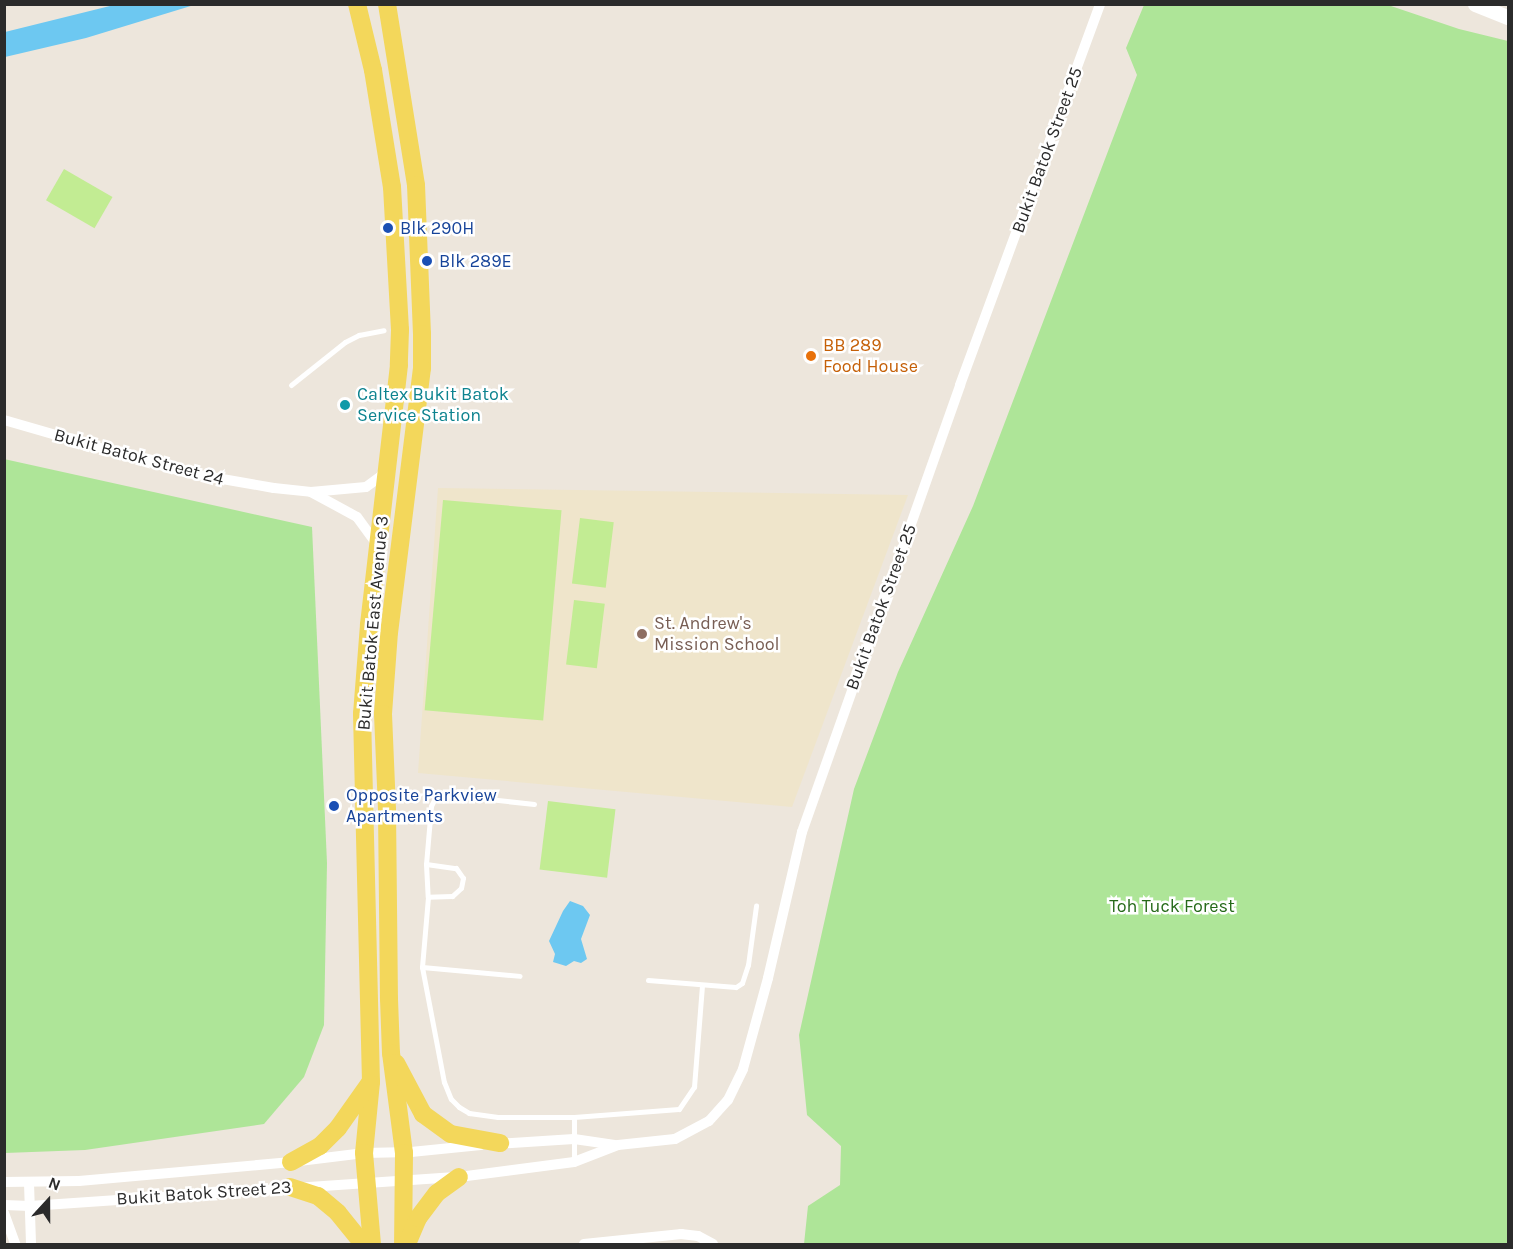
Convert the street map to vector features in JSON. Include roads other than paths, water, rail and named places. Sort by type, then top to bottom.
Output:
[{"type":"main road","name":"Bukit Batok East Avenue 3","points":[[357,4],[373,70],[392,186],[400,330],[399,365],[362,714],[371,1082],[364,1153],[372,1245]]},
{"type":"main road","name":"Bukit Batok East Avenue 3","points":[[387,4],[416,185],[422,356],[389,633],[383,714],[391,1053],[404,1153],[405,1245]]},
{"type":"main road","points":[[1475,4],[1509,17]]},
{"type":"main road","points":[[391,1053],[423,1114],[451,1134],[501,1143]]},
{"type":"main road","points":[[291,1162],[320,1146],[338,1128],[371,1082]]},
{"type":"main road","points":[[405,1245],[418,1218],[437,1193],[459,1177]]},
{"type":"main road","points":[[290,1187],[318,1196],[338,1213],[363,1245]]},
{"type":"street","name":"Bukit Batok Street 25","points":[[404,1153],[501,1143],[574,1139],[618,1145],[675,1139],[692,1132],[709,1120],[728,1100],[742,1070],[768,978],[806,821],[960,385],[1100,4]]},
{"type":"street","name":"Bukit Batok Street 24","points":[[4,420],[188,473],[311,492],[371,485],[381,476],[387,464]]},
{"type":"street","name":"Bukit Batok Street 24","points":[[311,492],[357,517],[379,547]]},
{"type":"street","name":"Bukit Batok Street 25","points":[[404,1180],[459,1177],[574,1162],[618,1145]]},
{"type":"street","name":"Bukit Batok Street 23","points":[[4,1182],[29,1183],[291,1162],[364,1153],[404,1153]]},
{"type":"street","name":"Bukit Batok Street 23","points":[[4,1205],[30,1206],[404,1180]]},
{"type":"street","points":[[29,1183],[31,1245]]},
{"type":"street","points":[[4,1213],[15,1245]]},
{"type":"street","points":[[584,1245],[681,1234],[698,1236],[713,1245]]},
{"type":"lane","points":[[291,385],[345,342],[359,335],[384,330]]},
{"type":"lane","points":[[534,804],[451,795],[435,798],[431,806],[426,864],[428,897],[423,967],[444,1082],[451,1099],[469,1113],[498,1117],[574,1117],[679,1109],[694,1088],[702,985]]},
{"type":"lane","points":[[426,864],[456,868],[462,878],[461,888],[452,896],[428,897]]},
{"type":"lane","points":[[648,980],[736,987],[742,983],[748,965],[756,906]]},
{"type":"lane","points":[[423,967],[520,976]]},
{"type":"lane","points":[[574,1117],[574,1162]]},
{"type":"water","points":[[114,5],[194,5],[86,38],[5,57],[5,32]]},
{"type":"water","points":[[570,901],[583,906],[590,915],[581,939],[587,959],[581,963],[574,961],[566,966],[553,962],[555,954],[549,941]]},
{"type":"place","name":"Blk 290H","points":[[388,228]]},
{"type":"place","name":"Blk 289E","points":[[427,261]]},
{"type":"place","name":"BB 289 Food House","points":[[811,356]]},
{"type":"place","name":"Caltex Bukit Batok Service Station","points":[[345,405]]},
{"type":"place","name":"St. Andrew's Mission School","points":[[642,634]]},
{"type":"place","name":"Opposite Parkview Apartments","points":[[334,806]]},
{"type":"park label","name":"Toh Tuck Forest","points":[[1172,906]]}]
